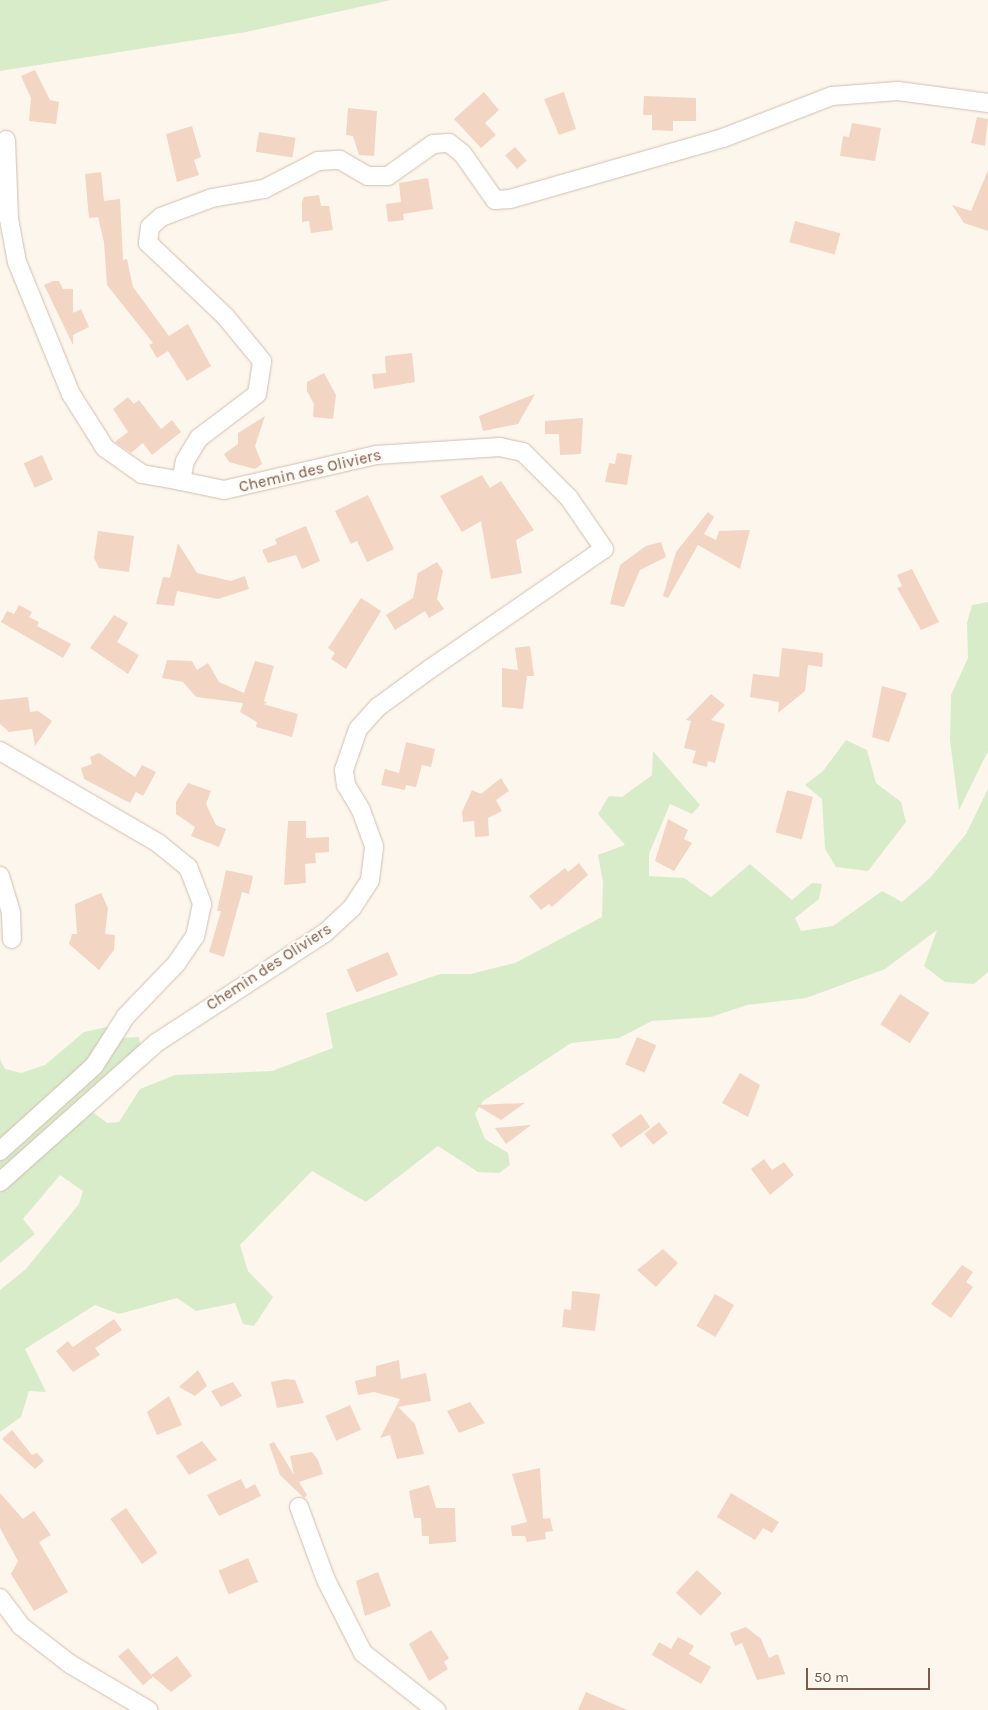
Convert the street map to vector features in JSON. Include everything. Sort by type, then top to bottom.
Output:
[{"type":"street","points":[[6,140],[10,219],[17,262],[71,394],[106,448],[142,474],[181,481],[185,461],[199,438],[257,394],[262,361],[225,316],[148,243],[150,227],[161,217],[212,198],[264,189],[318,161],[340,160],[368,176],[388,176],[434,144],[449,143],[462,153],[495,200],[613,170],[723,138],[832,96],[898,91],[988,103]]},
{"type":"street","name":"Chemin des Oliviers","points":[[0,1182],[156,1043],[326,932],[352,908],[370,880],[374,846],[346,785],[344,770],[358,729],[378,707],[430,668],[604,549],[569,498],[523,452],[500,447],[376,455],[224,490],[181,481]]},
{"type":"street","points":[[0,751],[158,843],[188,867],[202,904],[195,936],[177,963],[126,1016],[94,1066],[0,1151]]},
{"type":"street","points":[[0,876],[11,913],[12,939]]},
{"type":"street","points":[[299,1507],[326,1580],[363,1653],[436,1710]]},
{"type":"street","points":[[0,1598],[21,1626],[70,1664],[148,1710]]},
{"type":"green space","points":[[0,0],[391,0],[246,32],[0,71]]},
{"type":"green space","points":[[988,602],[988,751],[959,810],[950,740],[951,695],[968,658],[967,623],[972,605]]},
{"type":"green space","points":[[846,740],[867,750],[876,783],[901,802],[906,822],[868,871],[836,867],[825,849],[822,799],[805,785],[823,771]]},
{"type":"green space","points":[[653,751],[700,805],[692,814],[670,804],[649,854],[649,876],[684,878],[711,897],[750,864],[792,900],[812,883],[822,884],[819,899],[795,918],[801,931],[833,926],[882,891],[902,902],[930,878],[966,834],[988,789],[988,972],[974,984],[945,982],[924,966],[937,930],[885,969],[806,998],[747,1005],[711,1017],[652,1021],[619,1038],[571,1043],[483,1101],[475,1114],[485,1139],[508,1153],[510,1165],[499,1173],[478,1172],[438,1146],[366,1202],[312,1171],[240,1245],[248,1271],[273,1297],[254,1326],[243,1324],[235,1303],[196,1311],[177,1298],[119,1314],[95,1305],[25,1349],[46,1392],[29,1391],[21,1417],[0,1432],[0,1290],[26,1269],[79,1204],[83,1191],[60,1175],[23,1219],[35,1234],[0,1263],[0,1193],[90,1110],[107,1123],[119,1122],[140,1089],[175,1075],[272,1071],[333,1048],[326,1013],[440,974],[471,974],[515,963],[602,917],[603,882],[598,855],[625,845],[598,814],[609,796],[622,797],[652,775]]},
{"type":"green space","points":[[111,1026],[120,1038],[139,1037],[141,1048],[0,1177],[0,1059],[5,1069],[21,1073],[45,1065],[84,1032]]},
{"type":"building","points":[[35,70],[50,100],[59,102],[56,124],[29,121],[31,98],[21,76]]},
{"type":"building","points":[[484,92],[499,110],[485,123],[496,135],[481,148],[454,119]]},
{"type":"building","points":[[564,92],[576,129],[559,135],[544,99]]},
{"type":"building","points":[[644,96],[696,98],[696,121],[673,121],[673,131],[652,130],[652,115],[643,115]]},
{"type":"building","points":[[348,108],[377,111],[374,156],[359,155],[353,136],[346,135]]},
{"type":"building","points":[[977,117],[988,119],[985,146],[971,143]]},
{"type":"building","points":[[852,123],[881,128],[875,161],[840,156],[843,136],[849,137]]},
{"type":"building","points":[[192,126],[201,157],[194,160],[199,175],[177,182],[166,134]]},
{"type":"building","points":[[259,132],[296,138],[292,158],[256,152]]},
{"type":"building","points":[[515,147],[527,161],[517,169],[505,156]]},
{"type":"building","points":[[988,170],[988,231],[964,223],[952,205],[971,211]]},
{"type":"building","points":[[101,172],[104,201],[120,199],[123,260],[127,259],[133,287],[169,336],[188,324],[211,366],[187,381],[168,351],[157,358],[149,345],[153,343],[107,285],[104,242],[98,217],[89,218],[85,174]]},
{"type":"building","points":[[428,178],[433,209],[403,214],[404,220],[388,222],[386,204],[401,202],[399,183]]},
{"type":"building","points":[[319,195],[321,206],[329,206],[333,230],[311,233],[309,221],[302,222],[302,202],[304,197]]},
{"type":"building","points":[[795,221],[840,233],[835,254],[789,242]]},
{"type":"building","points":[[53,281],[59,281],[63,289],[73,289],[73,313],[81,309],[89,327],[73,335],[73,345],[44,285]]},
{"type":"building","points":[[412,353],[415,382],[374,389],[372,374],[386,373],[385,356]]},
{"type":"building","points":[[324,373],[336,395],[333,419],[313,417],[314,404],[307,391],[307,382]]},
{"type":"building","points":[[535,394],[518,424],[483,431],[479,416]]},
{"type":"building","points":[[128,397],[134,404],[139,400],[161,429],[172,420],[181,432],[152,455],[143,443],[131,453],[115,442],[128,432],[113,409]]},
{"type":"building","points":[[265,416],[255,446],[262,464],[255,469],[229,462],[224,454],[238,444],[238,433]]},
{"type":"building","points":[[583,418],[581,454],[560,455],[559,434],[545,434],[545,421]]},
{"type":"building","points":[[617,453],[632,455],[627,485],[605,482],[609,463],[615,464]]},
{"type":"building","points":[[42,455],[53,480],[35,488],[24,463]]},
{"type":"building","points":[[482,475],[490,488],[501,481],[534,530],[516,540],[522,573],[491,579],[481,521],[462,532],[440,496]]},
{"type":"building","points":[[368,495],[394,549],[367,562],[357,541],[351,544],[335,511]]},
{"type":"building","points":[[708,512],[714,517],[704,534],[716,540],[719,531],[750,530],[740,569],[698,545],[668,598],[663,596],[676,552]]},
{"type":"building","points":[[306,526],[320,561],[302,569],[296,555],[268,563],[262,550],[277,544],[275,539]]},
{"type":"building","points":[[98,531],[134,536],[129,572],[99,568],[94,558]]},
{"type":"building","points":[[661,542],[666,557],[640,570],[624,607],[610,604],[620,565],[646,546]]},
{"type":"building","points":[[178,543],[197,573],[231,581],[245,576],[249,589],[218,599],[177,591],[174,606],[156,604],[163,577],[170,578]]},
{"type":"building","points":[[437,562],[443,571],[437,599],[444,609],[429,618],[425,611],[395,630],[386,615],[413,598],[418,573]]},
{"type":"building","points":[[912,569],[939,622],[921,630],[897,588],[902,586],[897,575]]},
{"type":"building","points":[[361,598],[381,611],[346,669],[331,659],[335,653],[328,648]]},
{"type":"building","points":[[19,605],[32,612],[29,617],[39,622],[37,626],[71,644],[63,658],[1,622],[7,611],[14,614]]},
{"type":"building","points":[[114,615],[128,623],[117,642],[139,655],[128,674],[90,648]]},
{"type":"building","points":[[530,646],[534,676],[527,676],[523,709],[502,707],[502,668],[518,670],[515,648]]},
{"type":"building","points":[[782,648],[823,653],[822,667],[808,665],[805,691],[778,713],[779,702],[750,697],[753,674],[779,677]]},
{"type":"building","points":[[167,660],[192,661],[197,670],[208,663],[219,682],[244,693],[255,661],[274,666],[264,701],[267,703],[263,704],[298,714],[292,737],[256,727],[257,722],[240,712],[243,703],[196,697],[183,682],[162,678]]},
{"type":"building","points":[[882,686],[907,693],[889,742],[872,737]]},
{"type":"building","points":[[711,694],[725,705],[711,720],[725,724],[715,763],[708,761],[707,767],[692,763],[696,751],[684,748],[691,721],[686,720]]},
{"type":"building","points":[[28,697],[30,712],[38,711],[52,721],[35,746],[32,729],[9,732],[0,724],[0,700]]},
{"type":"building","points":[[406,742],[435,749],[431,767],[422,765],[416,787],[406,785],[405,790],[381,785],[385,769],[399,773]]},
{"type":"building","points":[[99,753],[135,777],[142,765],[156,772],[143,796],[136,792],[130,803],[84,779],[81,768],[92,764],[90,757]]},
{"type":"building","points":[[501,778],[509,791],[496,800],[502,811],[488,818],[489,836],[475,837],[474,821],[463,822],[462,812],[472,790],[481,794]]},
{"type":"building","points":[[188,783],[211,791],[206,804],[216,825],[226,829],[219,847],[191,836],[195,827],[176,814],[176,802]]},
{"type":"building","points":[[787,790],[813,797],[802,839],[776,833]]},
{"type":"building","points":[[668,819],[688,830],[684,839],[692,843],[674,871],[655,861]]},
{"type":"building","points":[[288,821],[306,821],[306,838],[329,837],[329,852],[315,853],[316,863],[305,864],[306,883],[284,885]]},
{"type":"building","points":[[579,863],[588,875],[552,907],[549,904],[541,910],[529,896],[565,868],[568,872]]},
{"type":"building","points":[[226,870],[253,876],[249,894],[242,892],[224,957],[209,952],[221,911],[217,911]]},
{"type":"building","points":[[101,893],[108,908],[105,934],[115,935],[114,950],[99,970],[69,944],[72,934],[77,934],[75,904]]},
{"type":"building","points":[[388,952],[398,975],[356,993],[347,970]]},
{"type":"building","points":[[900,994],[929,1013],[910,1043],[880,1024]]},
{"type":"building","points":[[637,1037],[656,1045],[645,1073],[625,1065]]},
{"type":"building","points":[[740,1073],[760,1085],[748,1117],[722,1103]]},
{"type":"building","points":[[525,1103],[501,1120],[476,1105]]},
{"type":"building","points":[[641,1114],[650,1127],[621,1148],[612,1135]]},
{"type":"building","points":[[659,1122],[668,1133],[653,1145],[644,1134]]},
{"type":"building","points":[[531,1125],[506,1144],[495,1128]]},
{"type":"building","points":[[764,1159],[772,1170],[784,1162],[794,1175],[770,1195],[751,1169]]},
{"type":"building","points":[[663,1249],[678,1263],[656,1287],[637,1270]]},
{"type":"building","points":[[962,1265],[973,1272],[966,1282],[973,1287],[951,1318],[931,1304]]},
{"type":"building","points":[[572,1291],[600,1294],[595,1331],[562,1327],[564,1309],[571,1310]]},
{"type":"building","points":[[715,1294],[734,1305],[716,1337],[696,1326]]},
{"type":"building","points":[[114,1319],[122,1330],[95,1348],[100,1355],[73,1372],[56,1351],[68,1341],[73,1347]]},
{"type":"building","points":[[399,1360],[401,1379],[426,1373],[431,1401],[398,1407],[415,1424],[424,1454],[397,1459],[390,1435],[380,1438],[400,1399],[374,1392],[358,1395],[355,1381],[376,1376],[376,1366]]},
{"type":"building","points":[[198,1370],[207,1386],[195,1396],[179,1387]]},
{"type":"building","points":[[286,1379],[295,1380],[304,1403],[277,1408],[271,1382]]},
{"type":"building","points":[[233,1382],[242,1396],[221,1407],[211,1391]]},
{"type":"building","points":[[169,1396],[182,1425],[157,1435],[147,1412]]},
{"type":"building","points":[[470,1402],[485,1423],[459,1433],[447,1411]]},
{"type":"building","points":[[350,1405],[361,1430],[336,1441],[325,1416]]},
{"type":"building","points":[[12,1430],[32,1455],[37,1453],[44,1461],[35,1469],[2,1439]]},
{"type":"building","points":[[202,1441],[217,1460],[189,1475],[176,1456]]},
{"type":"building","points":[[274,1442],[294,1475],[290,1456],[312,1452],[318,1460],[323,1474],[299,1482],[307,1495],[304,1498],[280,1475],[269,1444]]},
{"type":"building","points":[[540,1468],[543,1519],[550,1518],[553,1531],[545,1532],[546,1539],[527,1542],[525,1536],[512,1536],[511,1526],[527,1522],[512,1474]]},
{"type":"building","points":[[241,1479],[246,1489],[255,1484],[261,1496],[219,1516],[207,1495]]},
{"type":"building","points":[[429,1485],[436,1508],[455,1508],[456,1542],[429,1544],[429,1536],[422,1536],[421,1518],[414,1518],[409,1491]]},
{"type":"building","points":[[0,1493],[23,1519],[34,1511],[51,1535],[39,1542],[68,1592],[34,1611],[11,1574],[18,1561],[0,1528]]},
{"type":"building","points":[[731,1493],[779,1522],[772,1533],[763,1528],[755,1540],[717,1517]]},
{"type":"building","points":[[126,1508],[158,1553],[142,1564],[110,1519]]},
{"type":"building","points":[[248,1558],[258,1582],[229,1594],[219,1571]]},
{"type":"building","points":[[697,1570],[722,1593],[701,1616],[676,1593]]},
{"type":"building","points":[[378,1572],[391,1606],[365,1616],[356,1581]]},
{"type":"building","points":[[746,1627],[761,1639],[769,1658],[778,1654],[785,1674],[757,1680],[742,1643],[735,1646],[730,1633]]},
{"type":"building","points":[[431,1630],[449,1658],[444,1662],[448,1669],[429,1681],[409,1644]]},
{"type":"building","points":[[678,1637],[694,1646],[689,1654],[711,1667],[701,1684],[652,1655],[659,1642],[671,1649]]},
{"type":"building","points":[[128,1648],[153,1677],[143,1685],[118,1657]]},
{"type":"building","points":[[177,1656],[192,1676],[171,1692],[151,1675]]},
{"type":"building","points":[[586,1692],[627,1710],[578,1710]]}]
